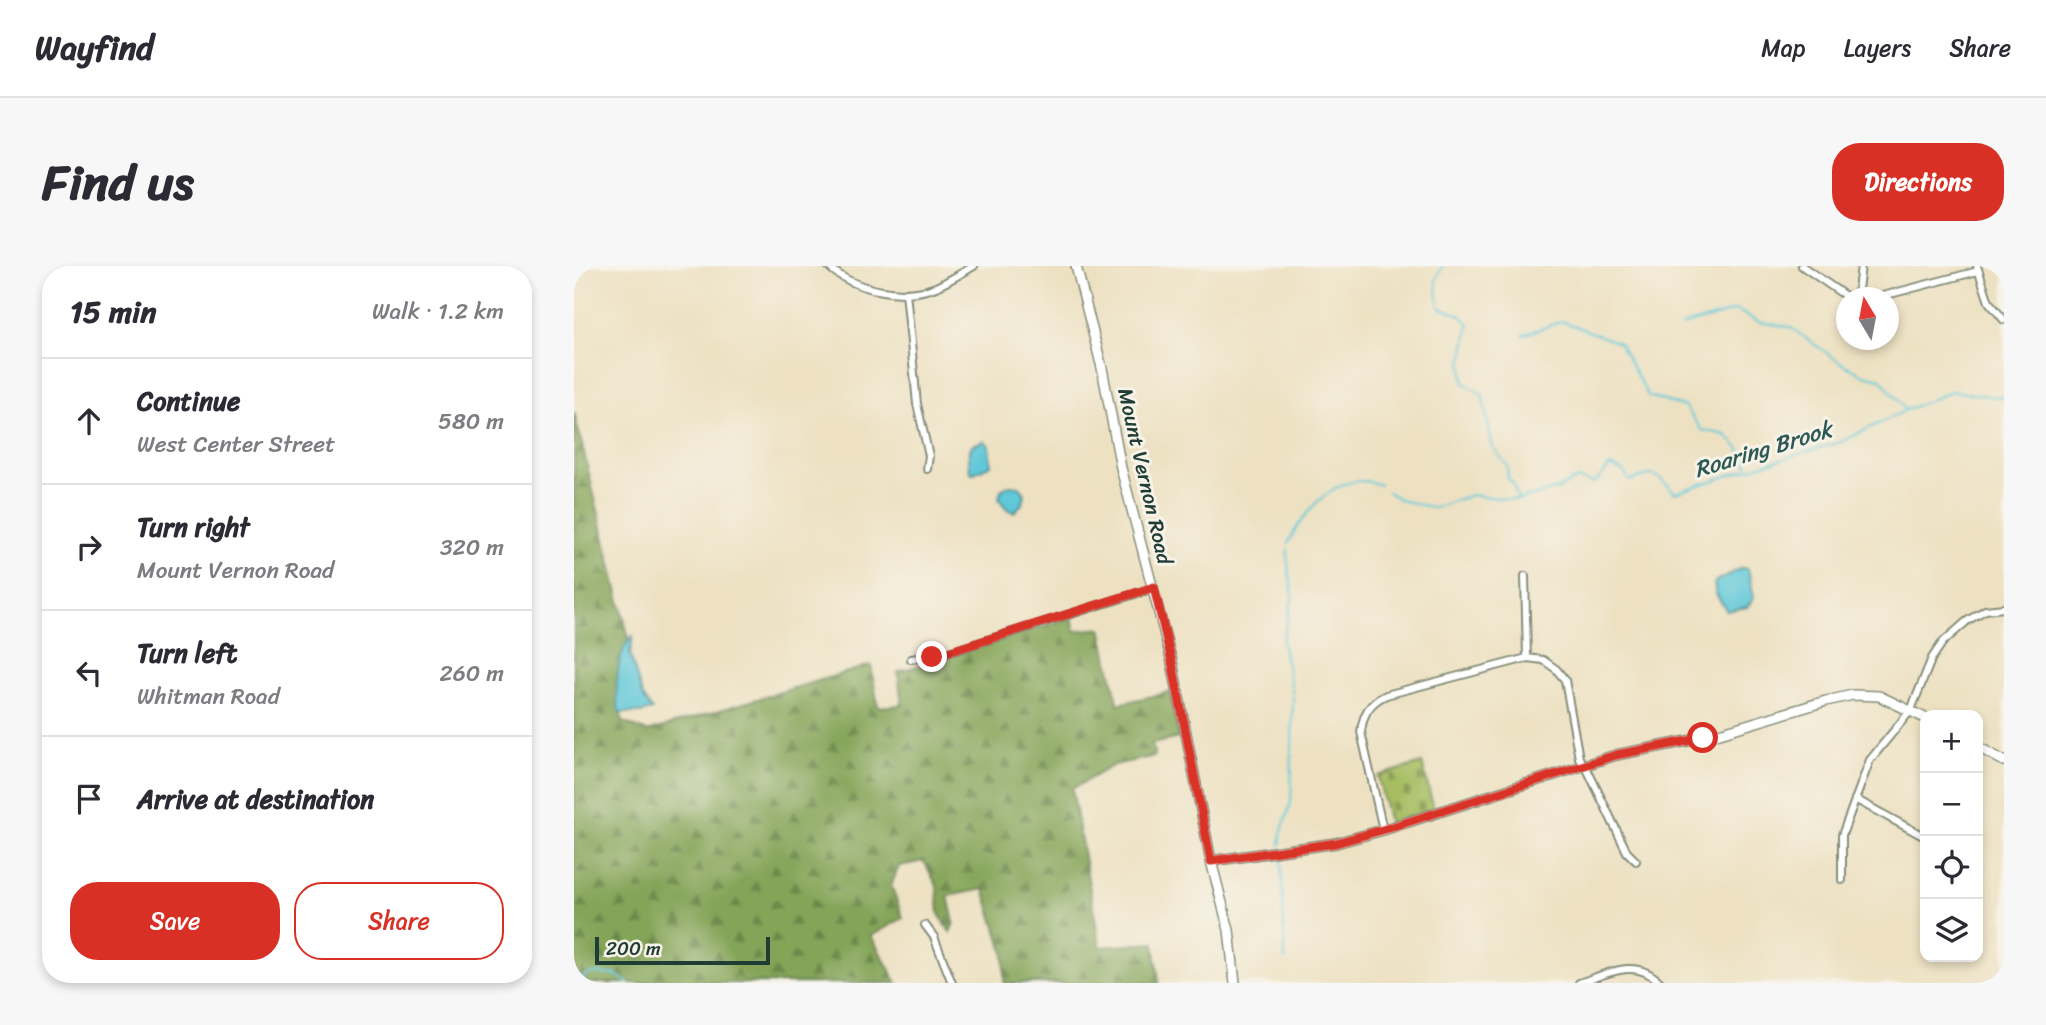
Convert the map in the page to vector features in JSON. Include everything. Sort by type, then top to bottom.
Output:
[{"type":"street","points":[[828,266],[850,281],[868,288],[906,292],[936,287],[974,266]]},
{"type":"street","name":"Mount Vernon Road","points":[[1076,266],[1102,368],[1121,468],[1172,662],[1211,861],[1228,930],[1235,983]]},
{"type":"street","points":[[1802,266],[1836,289]]},
{"type":"street","points":[[1858,287],[1861,266]]},
{"type":"street","points":[[1899,291],[1978,268],[1989,302],[2004,320]]},
{"type":"street","points":[[906,292],[917,404],[929,456],[927,469]]},
{"type":"street","points":[[1525,576],[1527,658]]},
{"type":"street","points":[[911,659],[940,655],[1154,587]]},
{"type":"street","points":[[1842,880],[1842,835],[1870,760],[1911,710],[1932,659],[1943,642],[1984,610],[2004,608]]},
{"type":"street","points":[[1383,830],[1361,732],[1363,717],[1369,707],[1375,700],[1386,695],[1527,658],[1543,660],[1565,680],[1579,758],[1623,845],[1636,861]]},
{"type":"street","points":[[1211,861],[1325,845],[1383,830],[1639,749],[1714,736],[1853,695],[1878,696],[1920,715]]},
{"type":"street","points":[[1983,750],[2004,761]]},
{"type":"street","points":[[1855,799],[1923,836]]},
{"type":"street","points":[[925,925],[934,937],[951,983]]},
{"type":"street","points":[[1579,983],[1630,968],[1643,970],[1661,983]]},
{"type":"green space","points":[[574,412],[629,639],[621,659],[618,680],[618,701],[623,722],[647,732],[871,665],[878,707],[902,705],[898,672],[1072,617],[1075,631],[1101,628],[1118,704],[1170,692],[1179,738],[1152,744],[1155,756],[1114,765],[1072,789],[1100,947],[1154,943],[1159,983],[1004,983],[1004,953],[984,889],[948,896],[954,923],[950,932],[939,914],[937,886],[924,861],[899,866],[891,885],[903,918],[871,936],[897,983],[574,983]]},
{"type":"green space","points":[[1422,763],[1434,810],[1389,824],[1378,776]]},
{"type":"water","points":[[985,441],[989,446],[991,465],[972,474],[969,456],[972,445]]},
{"type":"water","points":[[1010,485],[1019,486],[1025,494],[1023,503],[1014,512],[1007,509],[999,499],[1001,490]]},
{"type":"water","points":[[1741,568],[1748,569],[1754,598],[1747,607],[1727,611],[1716,594],[1714,585],[1716,581]]},
{"type":"water","points":[[633,636],[630,654],[642,695],[652,710],[620,713],[617,695],[618,672],[623,651]]},
{"type":"waterway","name":"Roaring Brook","points":[[1443,266],[1436,279],[1439,307],[1460,315],[1469,324],[1462,364],[1464,383],[1482,394],[1493,448]]},
{"type":"waterway","points":[[1682,326],[1736,310],[1759,322],[1790,327],[1841,363],[1864,375],[1881,379],[1905,409]]},
{"type":"waterway","points":[[1523,335],[1562,321],[1619,343],[1648,396],[1685,407],[1702,430],[1726,435],[1739,448],[1748,466]]},
{"type":"waterway","name":"Roaring Brook","points":[[1495,450],[1507,465],[1508,479],[1513,483],[1518,500],[1558,489],[1577,479],[1595,483],[1610,466],[1623,471],[1630,481],[1656,476],[1675,493],[1841,442],[1952,391],[2004,398]]},
{"type":"waterway","points":[[1288,543],[1314,506],[1337,487],[1365,481],[1380,485]]},
{"type":"waterway","points":[[1388,492],[1401,500],[1434,508],[1471,495],[1517,500]]},
{"type":"waterway","points":[[1280,846],[1291,802],[1293,694],[1282,642],[1293,596],[1288,549]]},
{"type":"waterway","points":[[1281,859],[1285,960]]},
{"type":"waterway","points":[[576,983],[586,975],[596,973],[615,974],[628,983]]},
{"type":"waterway","points":[[652,983],[663,983]]},
{"type":"route","points":[[932,657],[1154,587],[1172,662],[1211,861],[1336,843],[1616,755],[1703,738]]}]
